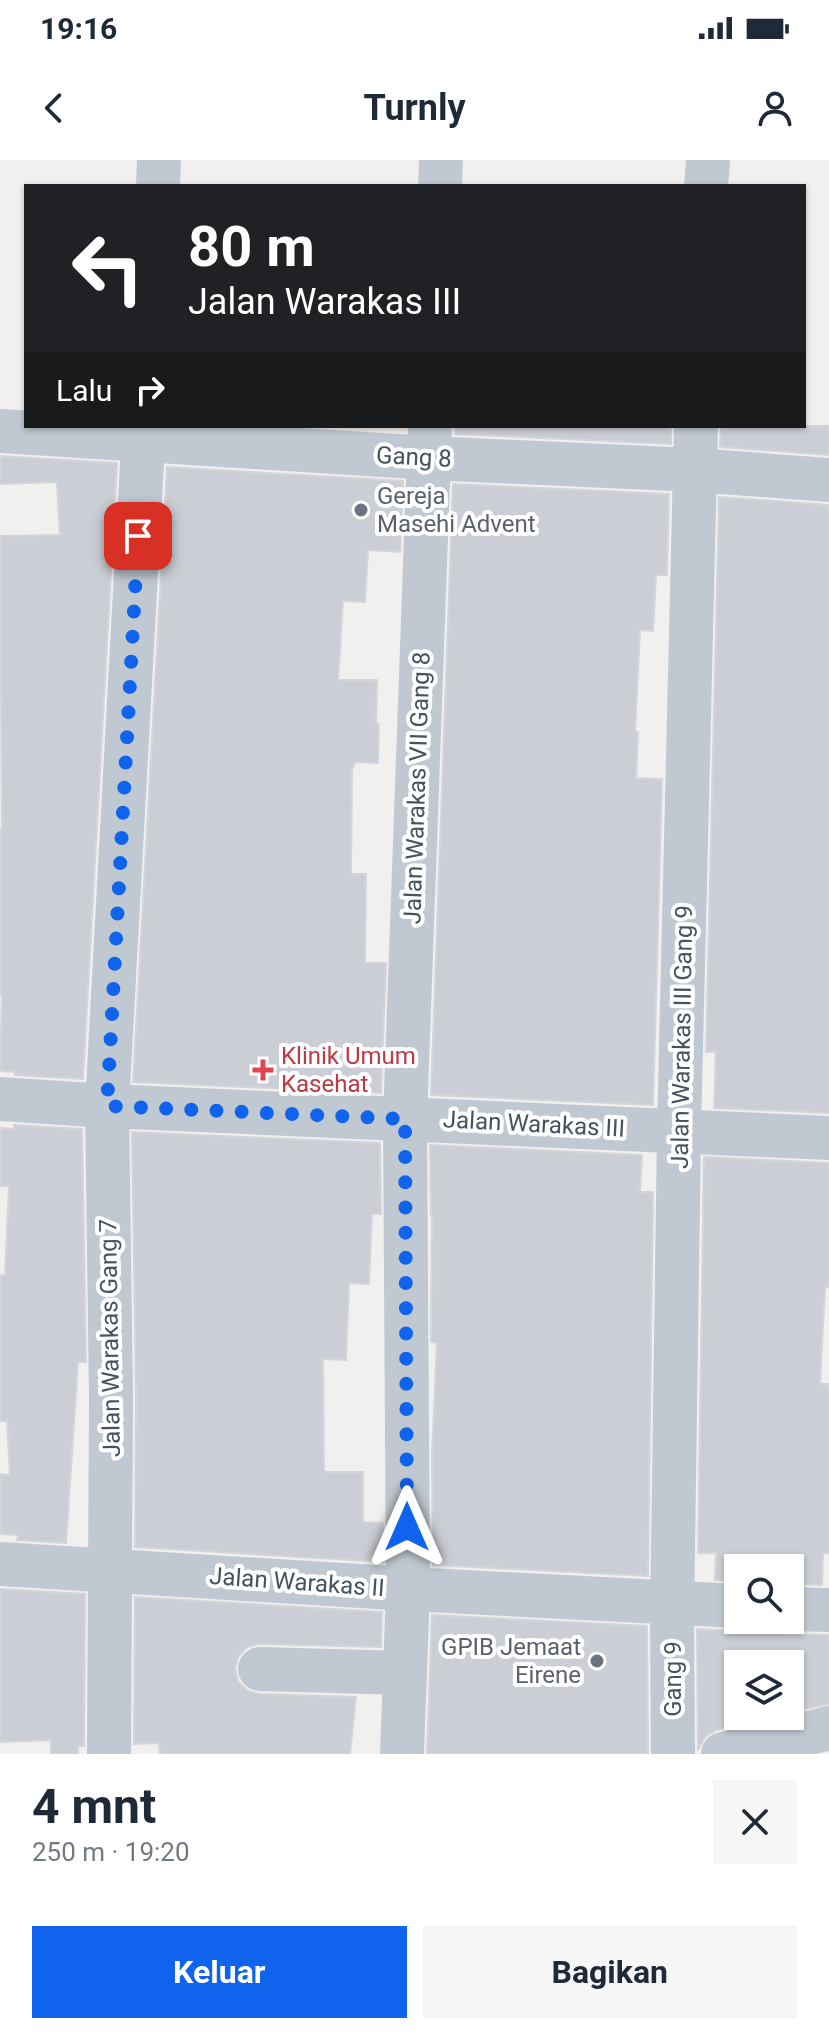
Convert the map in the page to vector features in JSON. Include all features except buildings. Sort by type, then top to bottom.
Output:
[{"type":"street","points":[[158,184],[159,160]]},
{"type":"street","points":[[440,184],[441,160]]},
{"type":"street","points":[[706,184],[708,160]]},
{"type":"street","name":"Jalan Warakas III Gang 9","points":[[673,1603],[679,1131],[696,428]]},
{"type":"street","name":"Gang 8","points":[[0,431],[430,442],[694,470],[829,480]]},
{"type":"street","name":"Jalan Warakas Gang 7","points":[[109,1754],[111,1398],[107,1106],[143,433]]},
{"type":"street","name":"Jalan Warakas VII Gang 8","points":[[402,1754],[408,1589],[405,1119],[430,442]]},
{"type":"street","name":"Jalan Warakas III","points":[[0,1099],[829,1138]]},
{"type":"street","name":"Jalan Warakas II","points":[[0,1564],[724,1605]]},
{"type":"street","name":"Gang 9","points":[[673,1603],[673,1754]]},
{"type":"street","points":[[804,1609],[829,1610]]},
{"type":"street","points":[[260,1669],[405,1673]]},
{"type":"street","points":[[723,1754],[829,1728]]},
{"type":"place","name":"Gereja Masehi Advent","points":[[361,510]]},
{"type":"place","name":"Klinik Umum Kasehat","points":[[263,1070]]},
{"type":"place","name":"GPIB Jemaat Eirene","points":[[597,1661]]},
{"type":"route","points":[[138,536],[107,1106],[405,1119],[407,1527]]}]
